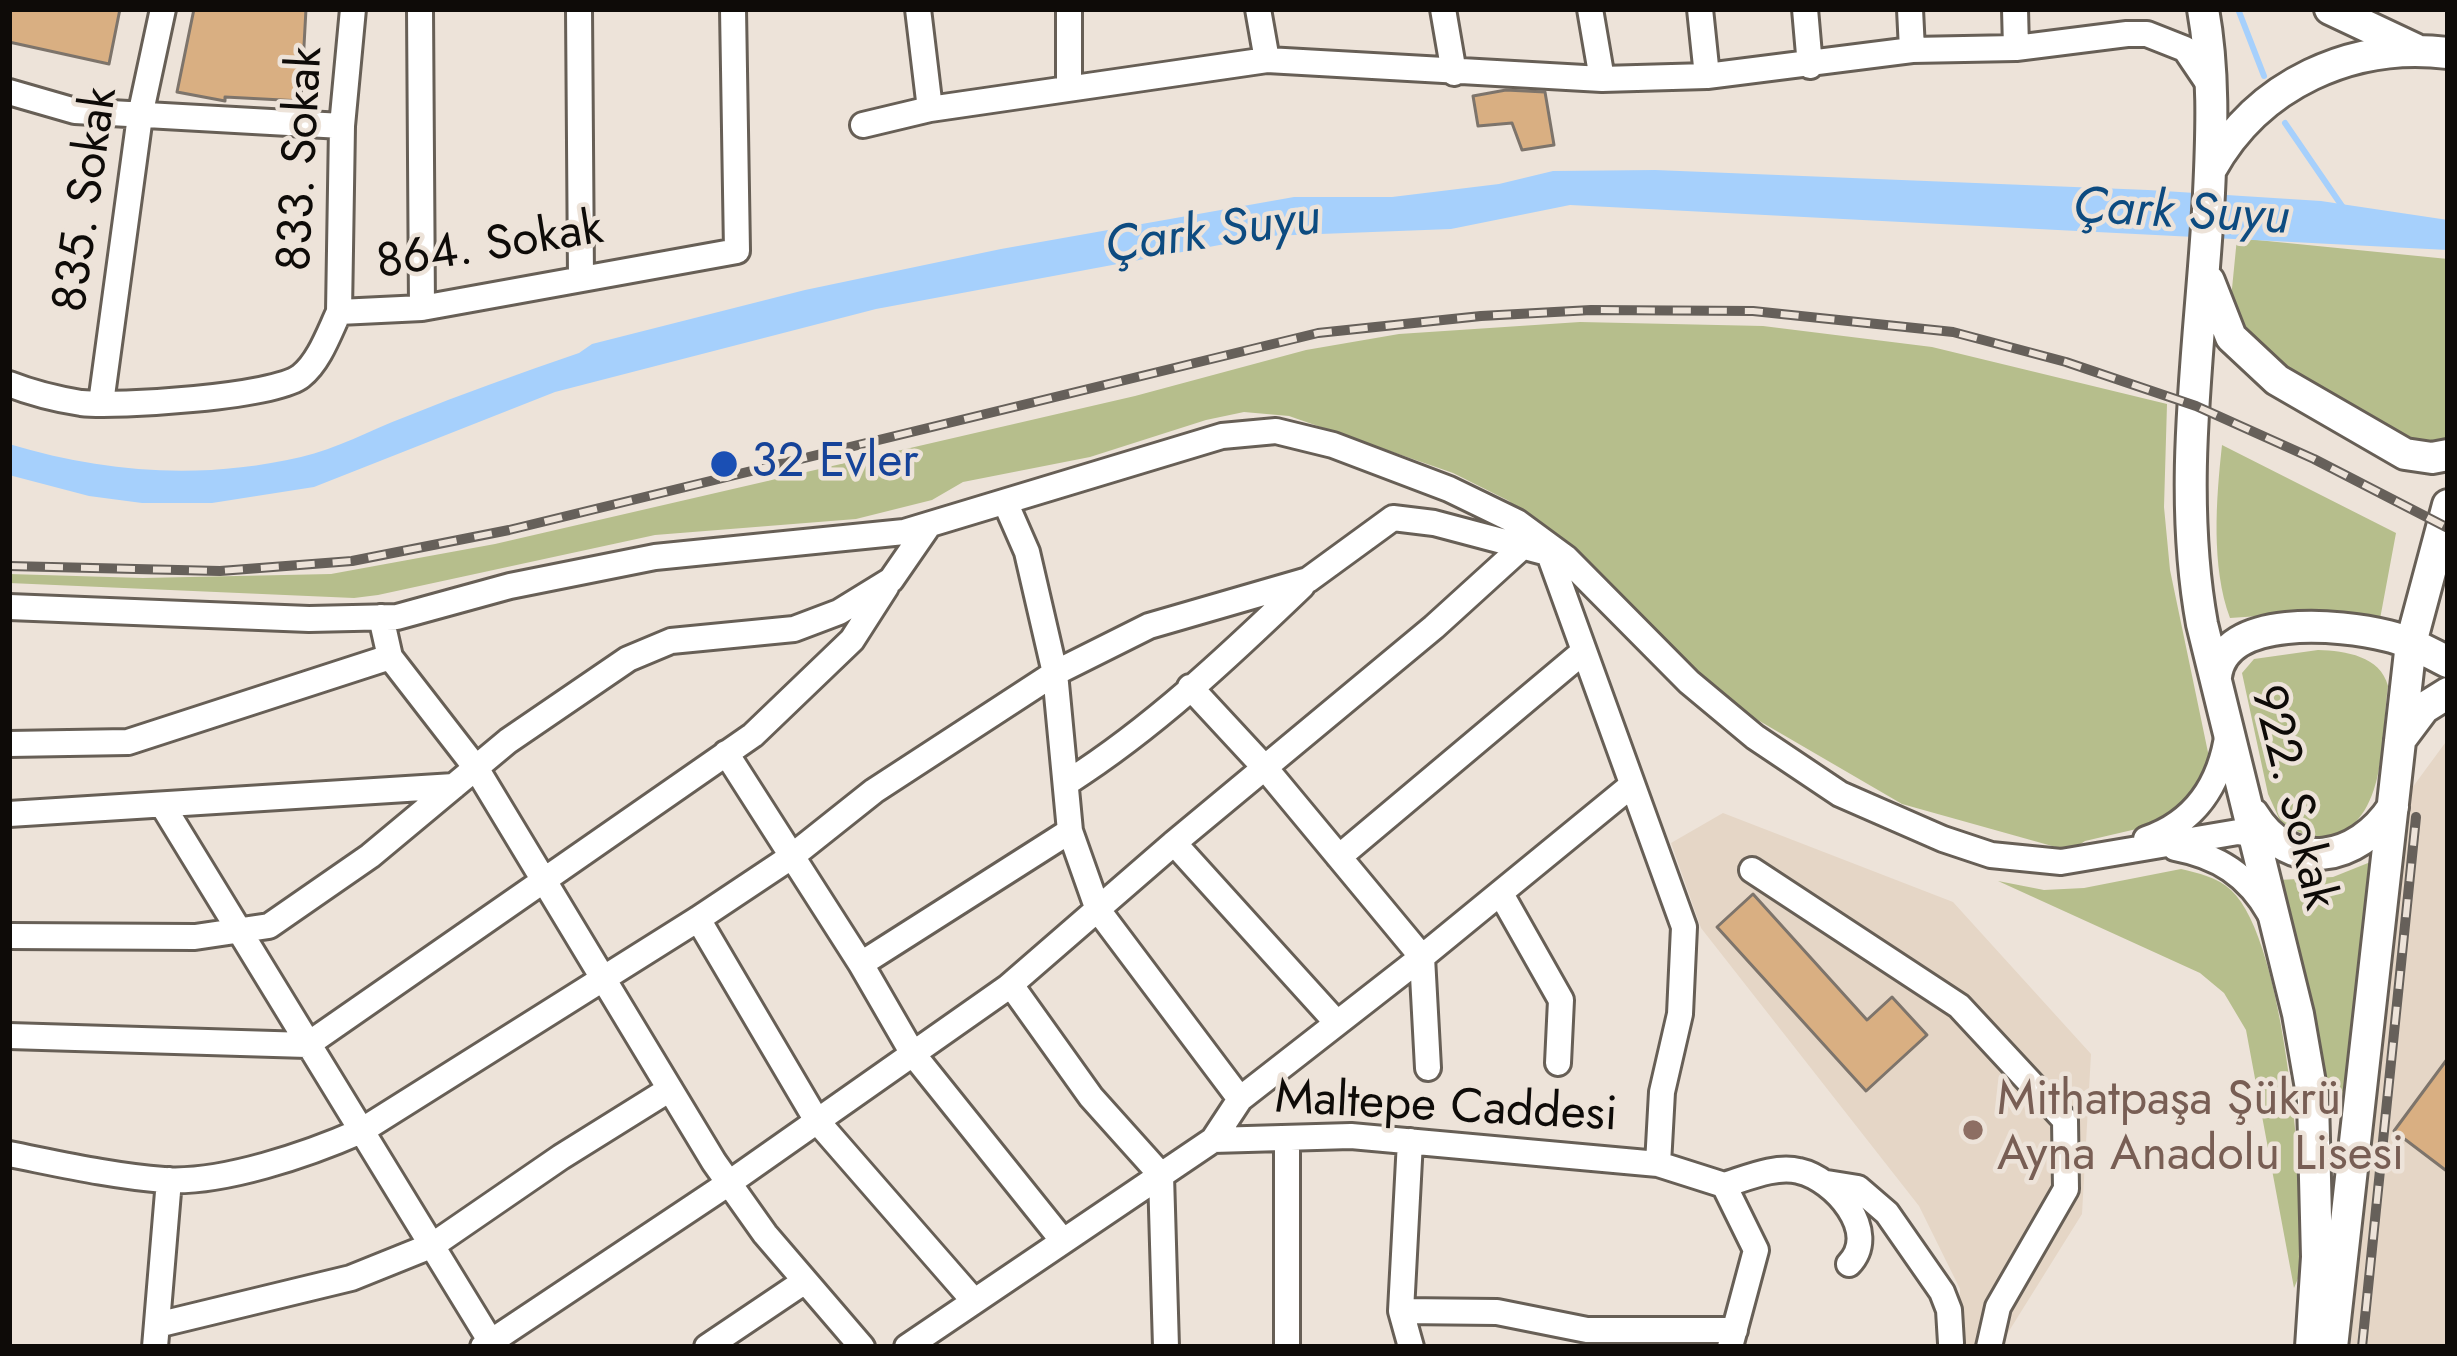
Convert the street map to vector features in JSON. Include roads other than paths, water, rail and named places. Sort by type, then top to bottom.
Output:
[{"type":"main road","name":"922. Sokak","points":[[2203,9],[2212,88],[2191,550],[2202,624],[2245,798],[2265,836],[2277,931],[2313,1100],[2317,1257],[2311,1347]]},
{"type":"main road","points":[[2330,9],[2415,49]]},
{"type":"main road","points":[[2210,171],[2237,129],[2283,88],[2327,66],[2415,49],[2448,53]]},
{"type":"main road","name":"922. Sokak","points":[[2206,261],[2231,337],[2277,380],[2405,454],[2448,455]]},
{"type":"main road","name":"922. Sokak","points":[[2332,1347],[2411,644],[2448,506]]},
{"type":"main road","name":"922. Sokak","points":[[2411,644],[2448,536]]},
{"type":"main road","points":[[2216,677],[2218,660],[2227,647],[2259,632],[2349,630],[2411,644],[2448,662]]},
{"type":"main road","points":[[2400,740],[2424,708],[2448,693]]},
{"type":"main road","points":[[2265,836],[2303,853],[2338,852],[2367,837],[2393,806]]},
{"type":"street","name":"835. Sokak","points":[[101,404],[140,116],[163,9]]},
{"type":"street","name":"833. Sokak","points":[[338,312],[342,126],[353,9]]},
{"type":"street","points":[[420,9],[422,308]]},
{"type":"street","points":[[579,9],[580,278]]},
{"type":"street","name":"864. Sokak","points":[[9,384],[37,394],[101,404],[199,397],[300,378],[338,312],[422,308],[737,251],[733,9]]},
{"type":"street","points":[[918,9],[930,109]]},
{"type":"street","points":[[1069,9],[1069,87]]},
{"type":"street","points":[[1258,9],[1267,59]]},
{"type":"street","points":[[1443,9],[1454,73]]},
{"type":"street","points":[[1590,9],[1602,79]]},
{"type":"street","points":[[1700,9],[1707,76]]},
{"type":"street","points":[[1805,9],[1810,66]]},
{"type":"street","points":[[1910,9],[1912,50]]},
{"type":"street","points":[[2015,9],[2016,48]]},
{"type":"street","points":[[863,124],[930,109],[1267,59],[1602,79],[1707,76],[1912,50],[2016,48],[2146,34],[2185,49],[2212,88]]},
{"type":"street","points":[[9,92],[75,111],[342,126]]},
{"type":"street","points":[[9,608],[309,619],[397,617],[510,586],[656,557],[904,532],[1222,436],[1276,431],[1333,445],[1449,489],[1517,522],[1755,736],[1840,794],[1942,839],[1991,855],[2062,862],[2265,836]]},
{"type":"street","points":[[1006,504],[1027,552],[1055,674],[1070,831],[1098,910],[1240,1099]]},
{"type":"street","points":[[1068,782],[1106,758],[1308,580],[1393,518],[1434,523],[1558,556]]},
{"type":"street","points":[[9,1036],[307,1045],[726,753],[800,693],[852,640],[929,526]]},
{"type":"street","points":[[163,806],[490,1346],[1011,986],[1522,547]]},
{"type":"street","points":[[1558,556],[1582,652],[1684,927],[1680,1014],[1662,1092],[1658,1164]]},
{"type":"street","points":[[9,936],[195,938],[269,926],[370,856],[508,741],[628,658],[671,641],[794,629],[839,612],[891,580]]},
{"type":"street","points":[[9,1154],[169,1180],[247,1169],[319,1150],[361,1131],[698,919],[791,857],[874,790],[1055,674],[1149,626],[1308,580]]},
{"type":"street","points":[[381,617],[390,657],[476,768],[729,1183],[862,1347]]},
{"type":"street","points":[[1339,857],[1582,652]]},
{"type":"street","points":[[9,743],[128,742],[390,657]]},
{"type":"street","points":[[1190,687],[1266,769],[1422,957],[1428,1068]]},
{"type":"street","points":[[2092,857],[2182,823],[2208,794],[2228,729]]},
{"type":"street","points":[[726,753],[913,1054],[1064,1241]]},
{"type":"street","points":[[1213,1140],[1240,1099],[1632,785]]},
{"type":"street","points":[[9,814],[454,786]]},
{"type":"street","points":[[861,964],[1070,831]]},
{"type":"street","points":[[1174,843],[1337,1023]]},
{"type":"street","points":[[2166,846],[2230,867],[2262,900],[2277,931]]},
{"type":"street","points":[[1752,870],[1959,1006],[2065,1120],[2066,1189],[1998,1307],[1989,1347]]},
{"type":"street","points":[[1501,894],[1561,1000],[1558,1063]]},
{"type":"street","points":[[698,919],[818,1121],[974,1301]]},
{"type":"street","points":[[1011,986],[1091,1097],[1161,1175],[1166,1347]]},
{"type":"street","points":[[169,1180],[156,1336],[351,1278],[433,1245],[670,1089]]},
{"type":"street","name":"Maltepe Caddesi","points":[[907,1347],[1213,1140],[1351,1136],[1410,1141],[1658,1164],[1724,1185]]},
{"type":"street","points":[[1287,1347],[1288,1138]]},
{"type":"street","points":[[1410,1141],[1401,1311],[1411,1347]]},
{"type":"street","points":[[1401,1311],[1496,1312],[1587,1330],[1733,1338],[1756,1250],[1724,1185],[1773,1171],[1798,1170],[1827,1183],[1858,1188],[1887,1213],[1942,1292],[1949,1310],[1951,1343]]},
{"type":"street","points":[[1827,1183],[1862,1236],[1858,1254],[1849,1264]]},
{"type":"street","points":[[707,1347],[805,1281]]},
{"type":"water","name":"Çark Suyu","points":[[1655,170],[2321,201],[2448,220],[2448,250],[1570,205],[1451,229],[1268,236],[876,309],[555,392],[314,487],[212,503],[142,503],[89,496],[9,475],[9,444],[81,462],[154,470],[227,469],[301,457],[579,353],[592,344],[805,290],[1001,249],[1294,197],[1392,197],[1499,184],[1553,171]]},
{"type":"waterway","points":[[2238,9],[2264,76]]},
{"type":"waterway","points":[[2285,123],[2344,209]]},
{"type":"railway","points":[[9,566],[220,571],[352,561],[509,530],[1318,333],[1591,310],[1753,311],[1953,332],[2066,362],[2196,406],[2314,459],[2448,528]]},
{"type":"railway","points":[[2362,1347],[2416,817]]},
{"type":"place","name":"32 Evler","points":[[724,464]]},
{"type":"place","name":"Mithatpaşa Şükrü Ayna Anadolu Lisesi","points":[[1973,1130]]}]
